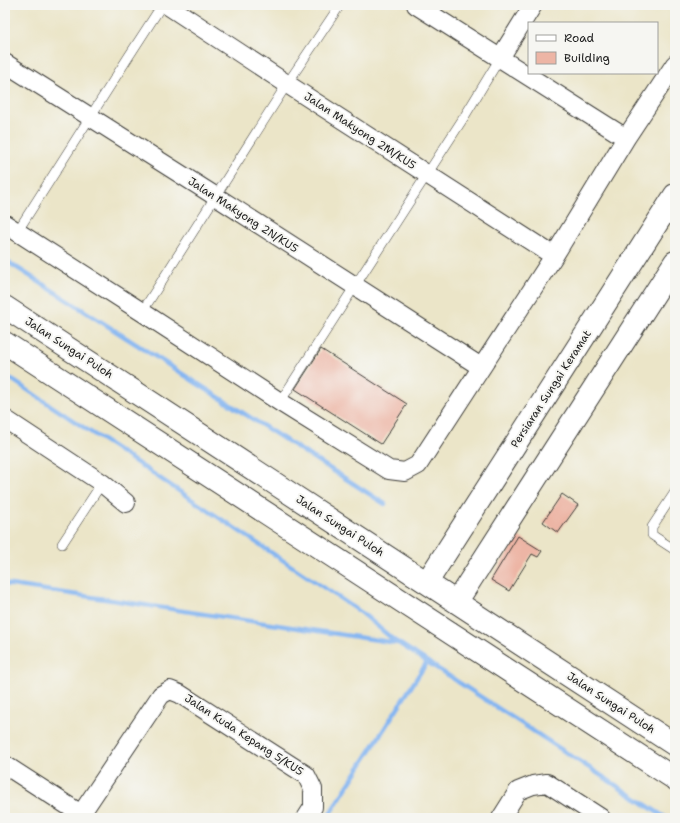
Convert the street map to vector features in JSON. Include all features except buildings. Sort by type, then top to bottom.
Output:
[{"type":"street","name":"Jalan Makyong 2M/KU5","points":[[167,5],[286,84],[554,256]]},
{"type":"street","points":[[416,5],[626,138]]},
{"type":"street","points":[[500,58],[533,5]]},
{"type":"street","name":"Jalan Makyong 2N/KU5","points":[[5,63],[215,196],[481,368]]},
{"type":"street","points":[[11,228],[280,402],[389,470],[405,472],[418,465],[554,256],[626,138],[675,64]]},
{"type":"street","name":"Persiaran Sungai Keramat","points":[[427,582],[675,195]]},
{"type":"street","points":[[457,602],[675,262]]},
{"type":"street","name":"Jalan Sungai Puloh","points":[[5,307],[675,745]]},
{"type":"street","points":[[5,343],[675,779]]},
{"type":"street","points":[[5,419],[102,483],[126,503]]},
{"type":"street","name":"Jalan Kuda Kepang 5/KU5","points":[[84,816],[161,695],[170,690],[180,694],[306,775],[313,789],[313,807],[306,818]]},
{"type":"street","points":[[5,765],[84,816]]},
{"type":"street","points":[[501,818],[518,792],[533,785],[547,783],[601,818]]},
{"type":"lane","points":[[11,228],[54,173],[162,5]]},
{"type":"lane","points":[[142,312],[286,84],[340,5]]},
{"type":"lane","points":[[280,402],[466,114],[500,58]]},
{"type":"lane","points":[[62,544],[102,483]]},
{"type":"lane","points":[[675,492],[652,528],[652,535],[675,550]]},
{"type":"waterway","points":[[5,260],[385,504]]},
{"type":"waterway","points":[[5,375],[362,613],[396,642]]},
{"type":"waterway","points":[[5,584],[397,642],[666,818]]},
{"type":"waterway","points":[[327,818],[427,662]]}]
